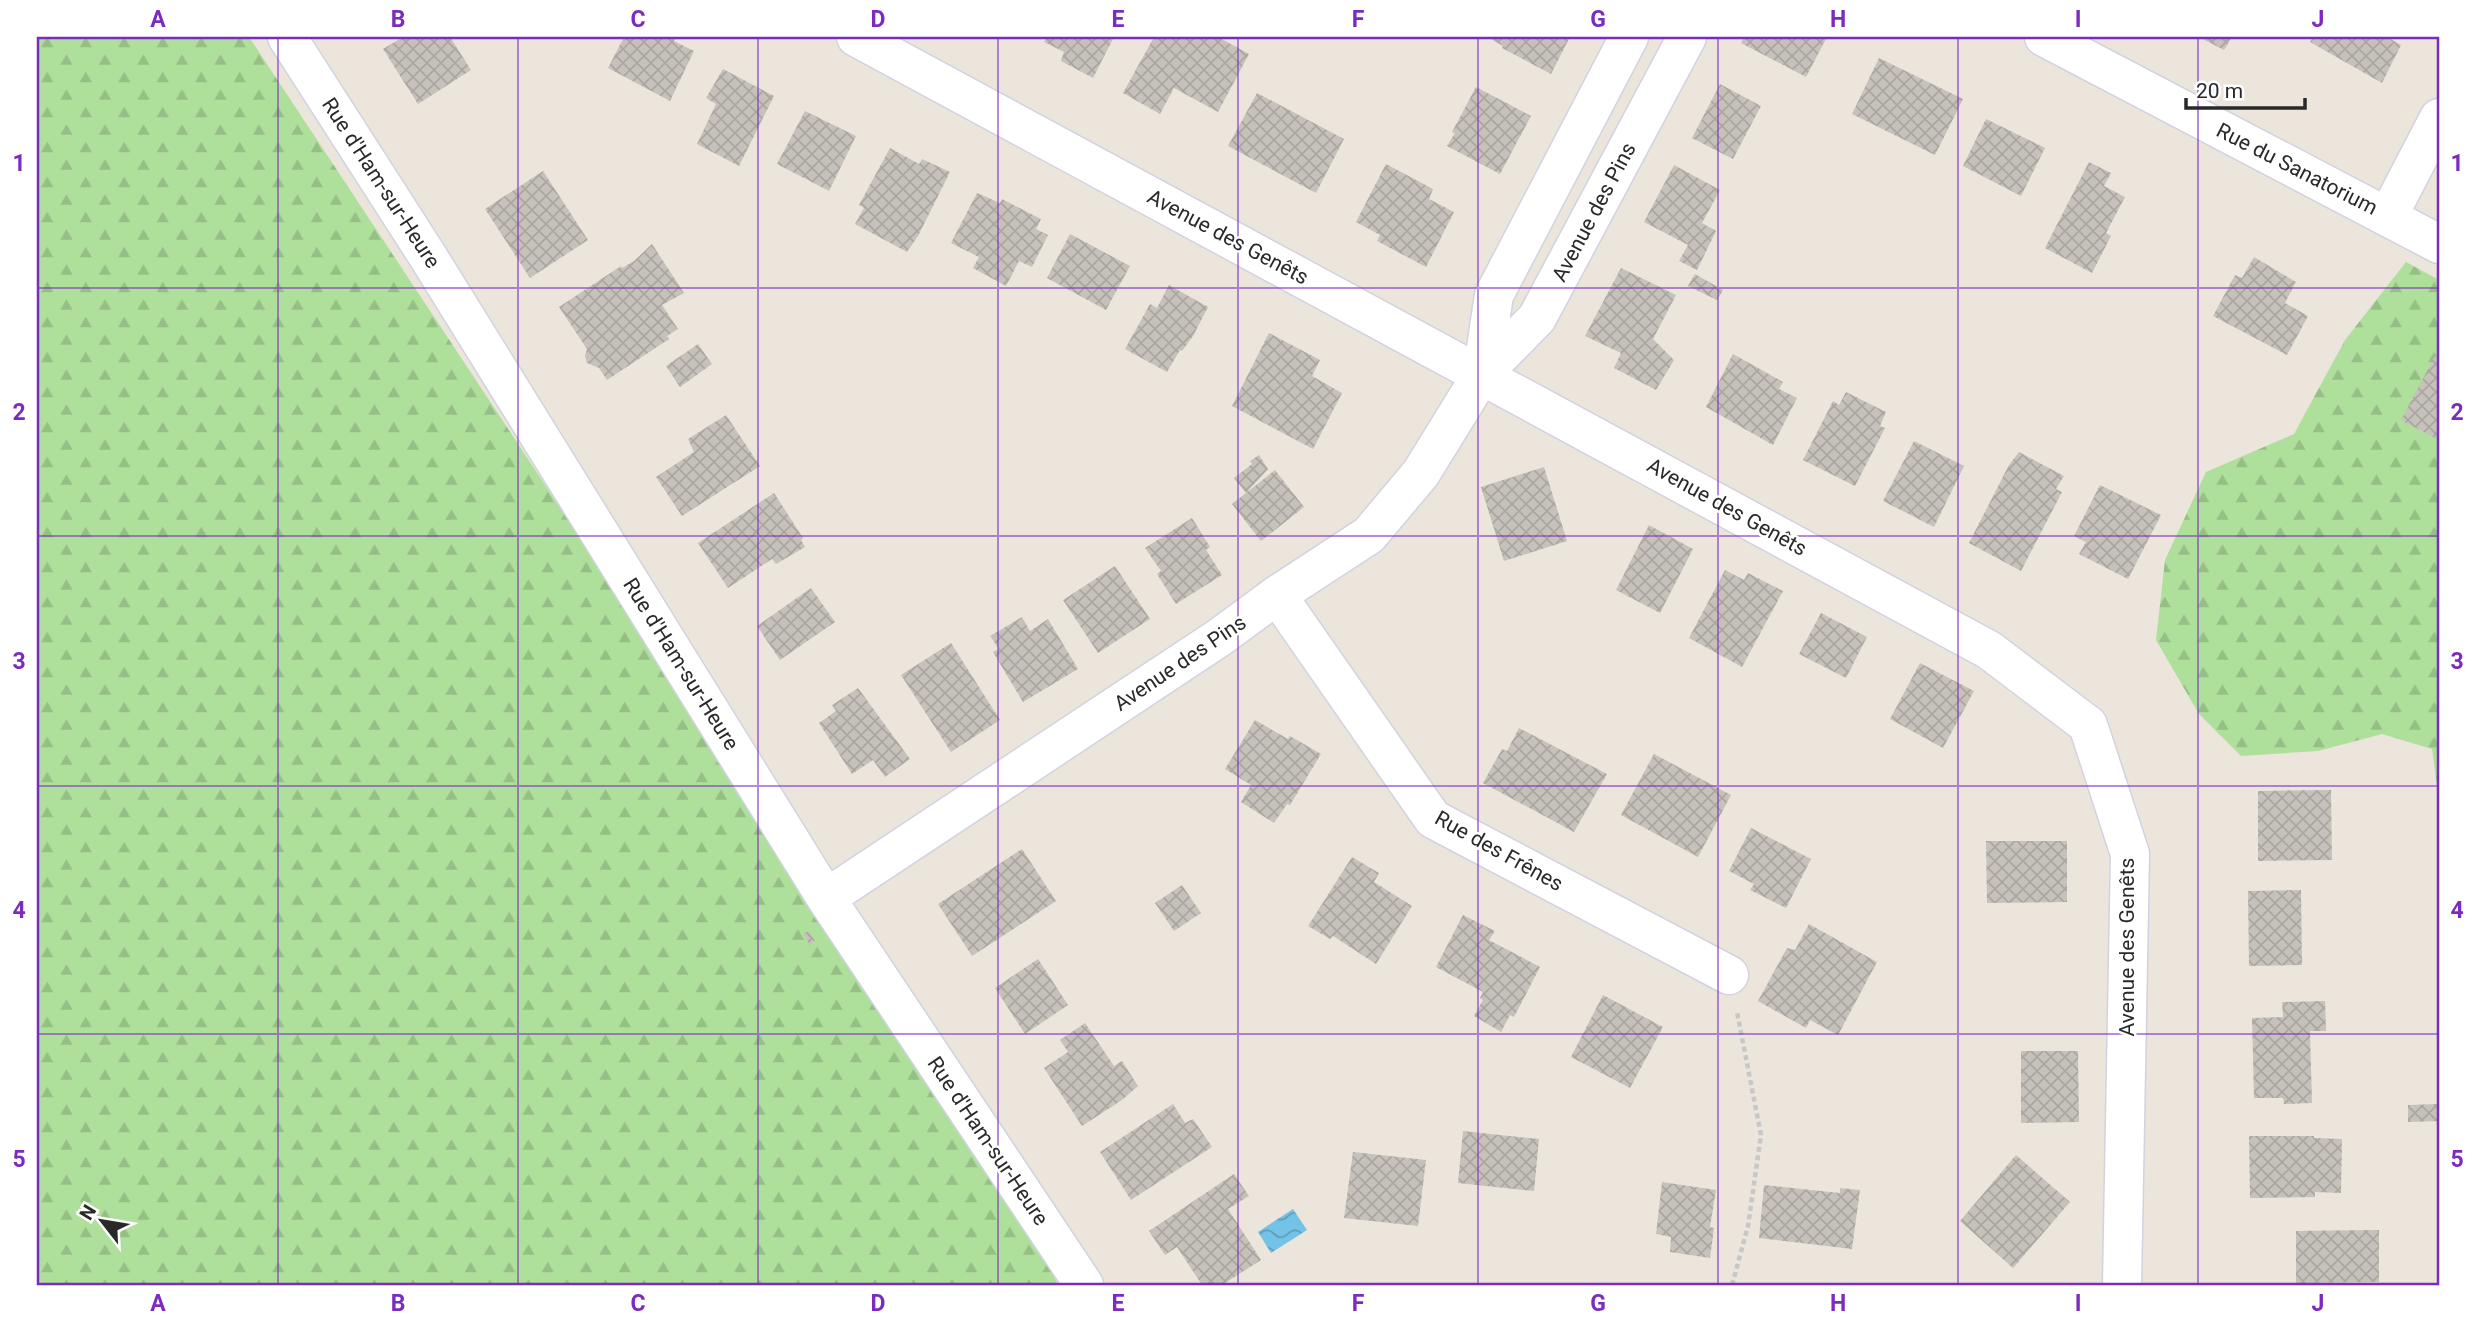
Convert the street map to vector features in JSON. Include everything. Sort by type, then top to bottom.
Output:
[{"type":"street","name":"Rue d'Ham-sur-Heure","points":[[287,37],[434,267],[826,898],[1084,1285]]},
{"type":"street","name":"Avenue des Genêts","points":[[856,37],[1989,650],[2088,725],[2130,854],[2122,1285]]},
{"type":"street","name":"Avenue des Pins","points":[[1482,374],[1494,295],[1629,37]]},
{"type":"street","name":"Avenue des Pins","points":[[826,898],[1369,535],[1421,473],[1482,374],[1537,318],[1687,37]]},
{"type":"street","name":"Rue du Sanatorium","points":[[2044,37],[2439,244]]},
{"type":"street","points":[[2388,216],[2439,118]]},
{"type":"street","name":"Rue des Frênes","points":[[1277,595],[1433,819],[1729,975]]},
{"type":"path","points":[[1729,975],[1761,1135],[1748,1226],[1732,1285]]},
{"type":"green space","points":[[37,37],[249,37],[1027,1214],[1058,1285],[37,1285]]},
{"type":"green space","points":[[2406,262],[2439,280],[2439,799],[2432,749],[2382,734],[2318,751],[2241,756],[2199,714],[2156,640],[2165,560],[2206,472],[2294,434],[2345,340]]},
{"type":"water","points":[[1293,1209],[1307,1230],[1271,1253],[1258,1232]]},
{"type":"building","points":[[403,37],[450,37],[471,70],[418,104],[383,49]]},
{"type":"building","points":[[624,37],[675,37],[674,41],[694,51],[670,101],[608,68]]},
{"type":"building","points":[[1047,37],[1114,37],[1093,78],[1061,61],[1064,52],[1044,42]]},
{"type":"building","points":[[1154,37],[1218,37],[1249,54],[1218,112],[1174,88],[1160,114],[1123,93]]},
{"type":"building","points":[[1490,37],[1570,37],[1551,74],[1502,48],[1503,46]]},
{"type":"building","points":[[1744,37],[1827,37],[1806,77],[1741,43]]},
{"type":"building","points":[[2199,37],[2232,37],[2224,50]]},
{"type":"building","points":[[2313,37],[2387,37],[2401,45],[2382,83],[2310,42]]},
{"type":"building","points":[[1879,58],[1963,99],[1935,155],[1852,114]]},
{"type":"building","points":[[723,69],[774,96],[739,166],[697,144],[716,104],[706,98]]},
{"type":"building","points":[[1720,84],[1761,106],[1733,159],[1692,138]]},
{"type":"building","points":[[1476,87],[1531,116],[1500,174],[1447,146]]},
{"type":"building","points":[[1257,93],[1344,139],[1316,193],[1228,146]]},
{"type":"building","points":[[805,111],[856,136],[829,191],[777,164]]},
{"type":"building","points":[[1986,119],[2045,148],[2021,196],[1963,166]]},
{"type":"building","points":[[890,148],[919,164],[922,159],[950,172],[918,236],[907,252],[855,224],[864,208],[859,205]]},
{"type":"building","points":[[2089,162],[2111,173],[2104,186],[2125,197],[2106,233],[2111,236],[2092,273],[2045,248]]},
{"type":"building","points":[[1386,164],[1433,189],[1429,199],[1454,212],[1426,267],[1377,241],[1380,235],[1356,222]]},
{"type":"building","points":[[1674,165],[1720,190],[1702,223],[1716,231],[1697,270],[1679,261],[1688,245],[1644,222]]},
{"type":"building","points":[[543,171],[588,240],[530,278],[485,209]]},
{"type":"building","points":[[977,193],[1000,203],[1002,199],[1041,219],[1036,229],[1048,235],[1032,267],[1019,261],[1006,286],[973,268],[979,257],[951,243]]},
{"type":"building","points":[[1070,234],[1130,266],[1106,310],[1047,278]]},
{"type":"building","points":[[652,244],[684,293],[662,305],[678,329],[667,336],[669,339],[607,380],[599,368],[587,363],[587,349],[559,307],[621,266],[622,268],[634,261]]},
{"type":"building","points":[[2254,257],[2296,282],[2285,303],[2308,316],[2287,355],[2213,316],[2235,275],[2242,278]]},
{"type":"building","points":[[1621,268],[1676,295],[1653,339],[1674,360],[1656,390],[1614,368],[1621,353],[1585,336]]},
{"type":"building","points":[[1695,274],[1723,290],[1717,300],[1688,286]]},
{"type":"building","points":[[1169,285],[1208,307],[1193,336],[1182,351],[1180,350],[1167,372],[1125,349],[1150,304],[1157,308]]},
{"type":"building","points":[[1269,333],[1320,360],[1312,376],[1342,393],[1313,449],[1232,406]]},
{"type":"building","points":[[698,344],[712,364],[680,387],[666,366]]},
{"type":"building","points":[[1733,354],[1783,382],[1779,389],[1797,398],[1773,445],[1706,407]]},
{"type":"building","points":[[2435,356],[2439,359],[2439,440],[2401,420]]},
{"type":"building","points":[[1846,392],[1886,412],[1880,426],[1885,428],[1855,486],[1803,460],[1833,401],[1839,405]]},
{"type":"building","points":[[726,415],[760,466],[682,516],[656,477],[694,452],[688,439]]},
{"type":"building","points":[[1914,441],[1964,466],[1934,527],[1883,501]]},
{"type":"building","points":[[2019,452],[2064,476],[2056,489],[2062,492],[2021,571],[1969,543],[2009,465]]},
{"type":"building","points":[[1259,455],[1268,469],[1246,493],[1234,478]]},
{"type":"building","points":[[1544,467],[1567,541],[1504,561],[1481,487]]},
{"type":"building","points":[[1275,470],[1304,507],[1261,541],[1232,504]]},
{"type":"building","points":[[2100,485],[2161,515],[2128,579],[2079,554],[2086,542],[2074,536]]},
{"type":"building","points":[[774,493],[803,538],[801,540],[805,547],[776,564],[772,559],[728,588],[698,543]]},
{"type":"building","points":[[1192,518],[1210,547],[1206,550],[1222,575],[1176,604],[1157,574],[1161,571],[1145,548]]},
{"type":"building","points":[[1649,525],[1693,549],[1660,613],[1616,590]]},
{"type":"building","points":[[1115,566],[1150,619],[1098,653],[1063,600]]},
{"type":"building","points":[[1725,570],[1744,580],[1748,573],[1783,591],[1742,667],[1689,638]]},
{"type":"building","points":[[811,588],[835,622],[780,660],[757,626]]},
{"type":"building","points":[[1821,613],[1867,637],[1846,678],[1799,654]]},
{"type":"building","points":[[1022,617],[1030,631],[1048,619],[1078,669],[1023,702],[993,652],[999,649],[990,636]]},
{"type":"building","points":[[951,643],[1000,720],[951,752],[901,675]]},
{"type":"building","points":[[1920,663],[1974,691],[1943,748],[1890,719]]},
{"type":"building","points":[[858,688],[910,759],[885,777],[873,760],[852,774],[819,723],[836,711],[832,705]]},
{"type":"building","points":[[1255,720],[1321,754],[1290,805],[1287,804],[1274,823],[1241,802],[1251,785],[1225,769]]},
{"type":"building","points":[[1519,728],[1607,774],[1574,832],[1483,783],[1502,749],[1507,751]]},
{"type":"building","points":[[1654,754],[1731,795],[1698,857],[1621,815]]},
{"type":"building","points":[[2331,790],[2332,860],[2258,861],[2258,791]]},
{"type":"building","points":[[1751,828],[1811,859],[1786,908],[1750,890],[1754,884],[1729,871]]},
{"type":"building","points":[[1986,841],[2067,841],[2067,902],[1987,903]]},
{"type":"building","points":[[1022,849],[1056,901],[972,956],[938,904]]},
{"type":"building","points":[[1352,857],[1379,873],[1374,882],[1412,906],[1376,964],[1333,936],[1330,939],[1308,926]]},
{"type":"building","points":[[1182,885],[1201,913],[1174,931],[1155,903]]},
{"type":"building","points":[[2301,890],[2302,965],[2249,966],[2248,891]]},
{"type":"building","points":[[1463,915],[1495,931],[1489,940],[1540,967],[1514,1017],[1510,1015],[1501,1032],[1474,1016],[1483,1000],[1480,998],[1483,992],[1436,967]]},
{"type":"building","points":[[1809,924],[1877,962],[1838,1035],[1810,1020],[1806,1028],[1758,1001],[1787,948],[1795,950]]},
{"type":"building","points":[[808,931],[815,941],[810,945],[803,934]]},
{"type":"building","points":[[1038,959],[1068,1005],[1025,1034],[995,988]]},
{"type":"building","points":[[1603,995],[1663,1027],[1630,1088],[1571,1057]]},
{"type":"building","points":[[2325,1001],[2326,1031],[2310,1031],[2312,1103],[2284,1104],[2283,1098],[2254,1098],[2252,1018],[2283,1017],[2282,1002]]},
{"type":"building","points":[[1085,1023],[1114,1066],[1122,1061],[1138,1086],[1082,1126],[1044,1068],[1068,1052],[1060,1040]]},
{"type":"building","points":[[2021,1051],[2078,1051],[2079,1122],[2021,1123]]},
{"type":"building","points":[[1173,1104],[1185,1123],[1193,1119],[1212,1147],[1131,1200],[1100,1152]]},
{"type":"building","points":[[2439,1104],[2439,1121],[2408,1122],[2408,1105]]},
{"type":"building","points":[[1463,1131],[1539,1139],[1534,1191],[1458,1183]]},
{"type":"building","points":[[2249,1136],[2342,1139],[2341,1193],[2315,1192],[2315,1197],[2250,1198]]},
{"type":"building","points":[[1353,1152],[1426,1160],[1418,1226],[1344,1218]]},
{"type":"building","points":[[2016,1155],[2070,1202],[2013,1268],[1960,1221]]},
{"type":"building","points":[[1234,1174],[1249,1196],[1228,1209],[1261,1260],[1222,1285],[1202,1285],[1177,1247],[1165,1255],[1149,1231]]},
{"type":"building","points":[[1662,1182],[1716,1190],[1710,1227],[1714,1228],[1710,1258],[1670,1252],[1671,1237],[1656,1234]]},
{"type":"building","points":[[1764,1185],[1840,1193],[1840,1188],[1860,1190],[1852,1249],[1759,1238]]},
{"type":"building","points":[[2379,1230],[2379,1282],[2296,1283],[2296,1231]]}]
